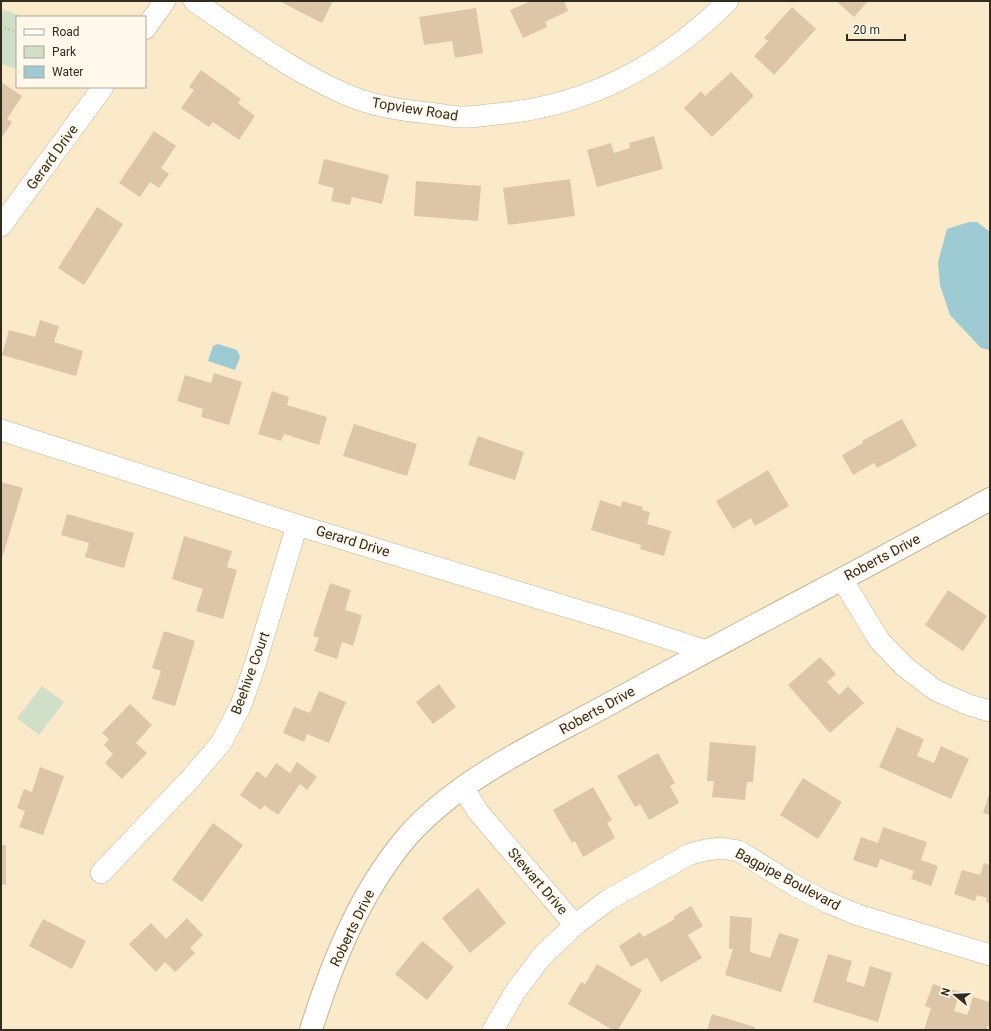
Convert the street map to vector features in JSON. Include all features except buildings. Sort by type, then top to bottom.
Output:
[{"type":"street","points":[[146,28],[165,1]]},
{"type":"street","name":"Topview Road","points":[[194,1],[267,51],[313,79],[361,100],[413,112],[464,117],[518,112],[570,101],[619,82],[664,56],[728,1]]},
{"type":"street","name":"Gerard Drive","points":[[1,226],[102,88]]},
{"type":"street","name":"Gerard Drive","points":[[1,430],[297,524],[628,625],[706,651]]},
{"type":"street","name":"Roberts Drive","points":[[312,1030],[320,1000],[342,946],[362,903],[383,868],[407,837],[435,810],[463,788],[514,756],[990,499]]},
{"type":"street","name":"Beehive Court","points":[[101,873],[193,776],[221,743],[241,705],[255,665],[297,524]]},
{"type":"street","points":[[842,579],[879,640],[905,667],[935,690],[990,711]]},
{"type":"street","name":"Stewart Drive","points":[[463,788],[479,813],[575,925],[542,956],[515,992],[493,1030]]},
{"type":"street","name":"Bagpipe Boulevard","points":[[575,925],[608,900],[690,854],[721,848],[739,851],[797,887],[827,902],[858,914],[990,955]]},
{"type":"path","points":[[1,27],[16,32]]},
{"type":"green space","points":[[1,9],[22,16],[16,16],[16,69],[1,64]]},
{"type":"green space","points":[[42,686],[64,702],[39,735],[17,718]]},
{"type":"water","points":[[969,222],[977,222],[990,232],[990,350],[981,348],[950,315],[940,285],[938,262],[947,229]]},
{"type":"water","points":[[218,344],[237,350],[240,357],[235,370],[208,361],[213,346]]}]
